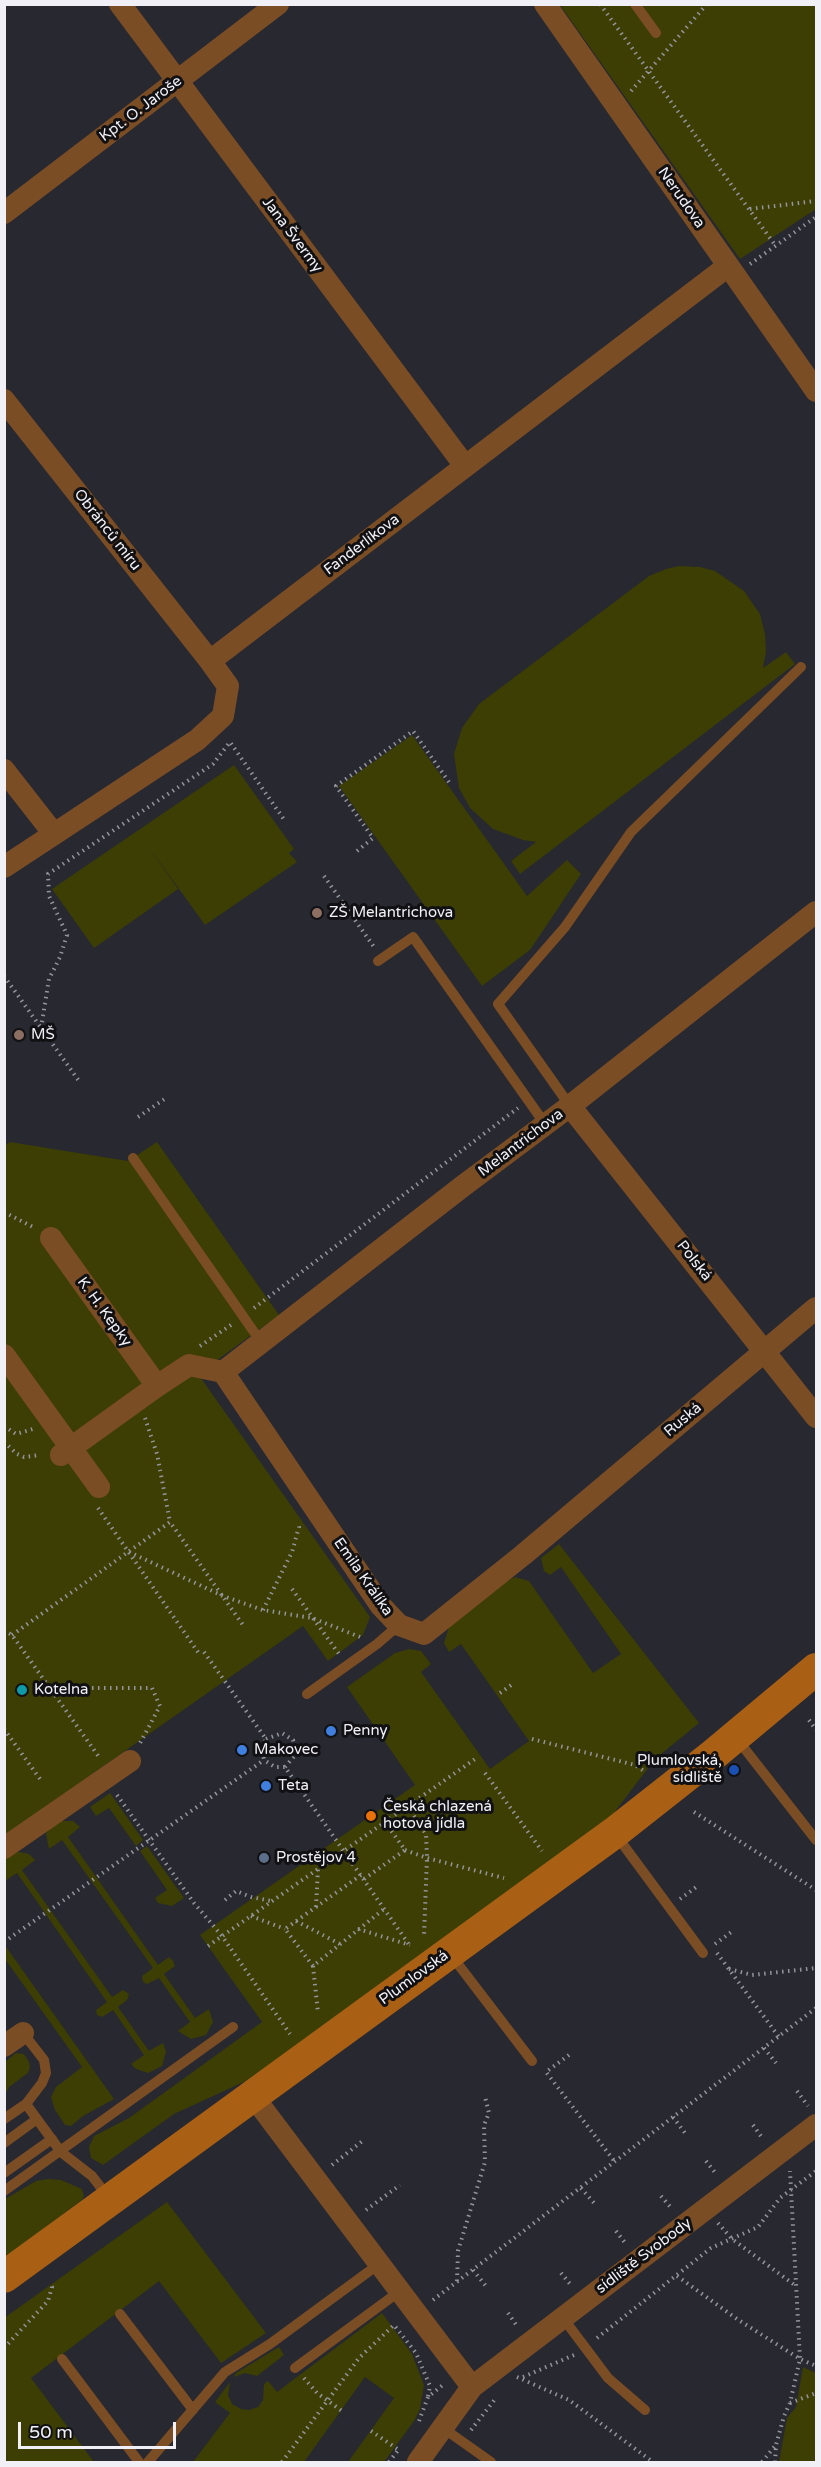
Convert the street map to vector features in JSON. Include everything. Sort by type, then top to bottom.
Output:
[{"type":"main road","name":"Plumlovská","points":[[4,2277],[253,2096],[437,1944],[614,1833],[816,1669]]},
{"type":"street","name":"Jana Švermy","points":[[120,4],[465,466]]},
{"type":"street","name":"Kpt. O. Jaroše","points":[[4,213],[278,4]]},
{"type":"street","name":"Nerudova","points":[[545,4],[816,391]]},
{"type":"street","name":"Fanderlíkova","points":[[210,661],[465,466],[731,270]]},
{"type":"street","name":"Obránců míru","points":[[4,400],[210,661]]},
{"type":"street","points":[[4,867],[197,740],[223,716],[228,686],[210,661]]},
{"type":"street","points":[[4,771],[54,834]]},
{"type":"street","name":"Melantrichova","points":[[223,1372],[814,919]]},
{"type":"street","name":"Polská","points":[[570,1106],[816,1417]]},
{"type":"street","name":"K. H. Kepky","points":[[51,1238],[148,1392]]},
{"type":"street","name":"Ruská","points":[[549,1532],[816,1308]]},
{"type":"street","points":[[4,1354],[62,1449],[97,1495]]},
{"type":"street","points":[[62,1449],[189,1365],[223,1372]]},
{"type":"street","name":"Emila Králíka","points":[[223,1372],[381,1606],[399,1625],[424,1634],[549,1532]]},
{"type":"street","points":[[4,1848],[130,1761]]},
{"type":"street","points":[[4,2046],[23,2033]]},
{"type":"street","points":[[253,2096],[472,2387]]},
{"type":"street","name":"sídliště Svobody","points":[[418,2463],[472,2387],[789,2146],[812,2115]]},
{"type":"lane","points":[[635,4],[656,33]]},
{"type":"lane","points":[[570,1106],[498,1004],[565,927],[632,832],[801,667]]},
{"type":"lane","points":[[380,960],[412,938],[545,1124]]},
{"type":"lane","points":[[133,1158],[261,1342]]},
{"type":"lane","points":[[307,1694],[378,1644],[399,1625]]},
{"type":"lane","points":[[735,1737],[816,1840]]},
{"type":"lane","points":[[614,1833],[703,1953]]},
{"type":"lane","points":[[437,1944],[532,2061]]},
{"type":"lane","points":[[4,2191],[233,2027]]},
{"type":"lane","points":[[4,2119],[26,2104],[42,2083],[46,2073],[44,2060],[23,2033]]},
{"type":"lane","points":[[26,2104],[61,2152],[92,2176],[110,2200]]},
{"type":"lane","points":[[4,2143],[37,2119]]},
{"type":"lane","points":[[4,2173],[52,2139]]},
{"type":"lane","points":[[148,2463],[225,2372],[270,2344],[379,2264]]},
{"type":"lane","points":[[295,2368],[400,2291]]},
{"type":"lane","points":[[120,2314],[193,2409]]},
{"type":"lane","points":[[563,2318],[608,2378],[645,2410]]},
{"type":"lane","points":[[62,2359],[139,2463]]},
{"type":"lane","points":[[442,2428],[491,2463]]},
{"type":"path","points":[[600,4],[775,245]]},
{"type":"path","points":[[617,108],[707,4]]},
{"type":"path","points":[[749,209],[816,201]]},
{"type":"path","points":[[731,270],[775,245],[816,217]]},
{"type":"path","points":[[357,851],[373,838],[336,786],[412,731],[451,785]]},
{"type":"path","points":[[41,1028],[49,979],[60,957],[67,935],[49,896],[48,874],[213,764],[230,742],[285,821]]},
{"type":"path","points":[[324,876],[380,960]]},
{"type":"path","points":[[4,976],[79,1081]]},
{"type":"path","points":[[138,1117],[165,1098]]},
{"type":"path","points":[[198,1347],[244,1316],[524,1104]]},
{"type":"path","points":[[4,1212],[51,1238]]},
{"type":"path","points":[[148,1392],[170,1522],[243,1625]]},
{"type":"path","points":[[4,1426],[16,1434],[40,1425]]},
{"type":"path","points":[[4,1442],[12,1451],[24,1457],[62,1449]]},
{"type":"path","points":[[97,1495],[128,1552],[266,1739]]},
{"type":"path","points":[[263,1610],[292,1552],[298,1527],[297,1515]]},
{"type":"path","points":[[12,1635],[170,1522]]},
{"type":"path","points":[[128,1552],[223,1596],[263,1610],[312,1618],[378,1644]]},
{"type":"path","points":[[292,1589],[347,1666]]},
{"type":"path","points":[[4,1630],[12,1635],[84,1735],[111,1774],[116,1793],[148,1840],[194,1903],[222,1936],[290,2034]]},
{"type":"path","points":[[500,1693],[514,1683]]},
{"type":"path","points":[[50,1688],[152,1688],[160,1706],[130,1761]]},
{"type":"path","points":[[809,1720],[816,1730]]},
{"type":"path","points":[[4,1729],[40,1779]]},
{"type":"path","points":[[282,1733],[293,1740],[296,1754],[285,1767],[275,1767],[264,1760],[262,1748],[266,1739],[282,1733]]},
{"type":"path","points":[[532,1739],[635,1765],[644,1771]]},
{"type":"path","points":[[208,1946],[475,1759]]},
{"type":"path","points":[[4,1942],[264,1760]]},
{"type":"path","points":[[285,1767],[410,1946],[358,1929]]},
{"type":"path","points":[[485,1773],[542,1851]]},
{"type":"path","points":[[407,1806],[426,1834],[437,1944]]},
{"type":"path","points":[[694,1812],[816,1890]]},
{"type":"path","points":[[385,1822],[405,1850],[504,1878]]},
{"type":"path","points":[[285,1929],[405,1850]]},
{"type":"path","points":[[316,1907],[318,1869]]},
{"type":"path","points":[[669,1907],[699,1885]]},
{"type":"path","points":[[225,1900],[236,1891],[272,1901]]},
{"type":"path","points":[[313,1966],[384,1909]]},
{"type":"path","points":[[250,1916],[285,1929],[313,1966],[318,2013]]},
{"type":"path","points":[[296,1921],[340,1944]]},
{"type":"path","points":[[734,1930],[712,1946],[779,2037]]},
{"type":"path","points":[[729,1969],[752,1975],[816,1968]]},
{"type":"path","points":[[432,2301],[816,2008]]},
{"type":"path","points":[[764,2048],[776,2063]]},
{"type":"path","points":[[569,2055],[546,2072],[615,2162]]},
{"type":"path","points":[[797,2091],[812,2115]]},
{"type":"path","points":[[457,2282],[458,2251],[485,2162],[484,2125],[489,2113],[485,2097]]},
{"type":"path","points":[[673,2118],[685,2133]]},
{"type":"path","points":[[332,2165],[365,2139]]},
{"type":"path","points":[[775,2463],[776,2445],[790,2403],[800,2359],[789,2146]]},
{"type":"path","points":[[706,2161],[717,2175]]},
{"type":"path","points":[[732,2239],[758,2227],[780,2198],[816,2171]]},
{"type":"path","points":[[366,2210],[400,2185]]},
{"type":"path","points":[[581,2187],[594,2203]]},
{"type":"path","points":[[661,2196],[672,2209]]},
{"type":"path","points":[[709,2207],[724,2232],[796,2286]]},
{"type":"path","points":[[615,2231],[626,2244]]},
{"type":"path","points":[[473,2270],[486,2286]]},
{"type":"path","points":[[561,2273],[571,2285]]},
{"type":"path","points":[[677,2276],[737,2319],[800,2359],[816,2366]]},
{"type":"path","points":[[4,2348],[48,2301],[52,2288],[50,2283]]},
{"type":"path","points":[[508,2313],[517,2326]]},
{"type":"path","points":[[282,2463],[359,2358],[394,2325],[416,2353],[430,2386],[428,2397]]},
{"type":"path","points":[[499,2366],[520,2379],[569,2400],[653,2463]]},
{"type":"path","points":[[295,2368],[317,2393],[342,2411]]},
{"type":"path","points":[[790,2403],[816,2393]]},
{"type":"path","points":[[371,2431],[399,2450]]},
{"type":"path","points":[[762,2463],[776,2445]]},
{"type":"shaded area","points":[[560,5],[816,5],[816,209],[740,259]]},
{"type":"shaded area","points":[[679,566],[700,567],[715,571],[744,591],[760,614],[765,634],[766,652],[763,668],[786,652],[795,664],[520,874],[511,861],[536,842],[523,840],[493,829],[470,808],[459,788],[454,754],[462,728],[479,704],[649,576]]},
{"type":"shaded area","points":[[412,735],[527,896],[567,860],[581,874],[530,950],[482,986],[339,786]]},
{"type":"shaded area","points":[[234,765],[294,849],[289,853],[297,862],[205,925],[148,846],[178,889],[94,948],[52,889]]},
{"type":"shaded area","points":[[10,1142],[128,1161],[157,1142],[279,1315],[198,1374],[370,1617],[363,1635],[328,1661],[303,1626],[5,1835],[4,1146]]},
{"type":"shaded area","points":[[559,1544],[699,1723],[655,1759],[610,1818],[248,2080],[174,2114],[103,2165],[91,2158],[89,2147],[94,2136],[129,2118],[262,2022],[200,1935],[415,1785],[347,1687],[395,1653],[409,1649],[421,1651],[431,1664],[421,1672],[490,1769],[529,1741],[461,1644],[449,1652],[444,1643],[449,1627],[501,1584],[515,1577],[529,1581],[593,1673],[621,1654],[561,1567],[550,1575],[544,1571],[541,1558]]},
{"type":"shaded area","points":[[110,1793],[143,1840],[136,1846],[109,1808],[96,1816],[90,1807]]},
{"type":"shaded area","points":[[57,1821],[73,1821],[80,1827],[68,1837],[158,1965],[169,1957],[173,1961],[175,1966],[164,1974],[195,2018],[209,2009],[213,2022],[206,2035],[191,2039],[178,2031],[190,2022],[159,1978],[147,1984],[143,1982],[142,1976],[153,1968],[62,1840],[49,1849],[46,1834],[50,1826]]},
{"type":"shaded area","points":[[147,1846],[184,1898],[172,1906],[158,1903],[155,1898],[167,1890],[140,1851]]},
{"type":"shaded area","points":[[11,1853],[29,1854],[35,1860],[22,1870],[112,1997],[123,1990],[129,1994],[127,2000],[118,2007],[149,2051],[163,2043],[166,2052],[162,2066],[148,2073],[136,2069],[131,2064],[144,2055],[113,2010],[102,2017],[97,2015],[96,2010],[107,2002],[17,1873],[5,1881],[5,1858]]},
{"type":"shaded area","points":[[4,1944],[114,2099],[83,2116],[71,2126],[65,2125],[55,2110],[51,2097],[56,2087],[82,2067],[5,1959]]},
{"type":"shaded area","points":[[16,2053],[24,2054],[30,2067],[28,2073],[9,2087],[5,2095],[5,2062]]},
{"type":"shaded area","points":[[61,2180],[82,2189],[84,2196],[82,2200],[5,2257],[5,2199],[36,2181]]},
{"type":"shaded area","points":[[167,2202],[266,2333],[221,2363],[159,2281],[31,2378],[94,2462],[5,2462],[4,2318]]},
{"type":"shaded area","points":[[382,2313],[412,2354],[424,2385],[420,2409],[414,2421],[384,2462],[348,2462],[394,2398],[365,2377],[304,2462],[193,2462],[230,2413],[215,2402],[230,2382],[228,2395],[232,2404],[249,2410],[258,2407],[263,2400],[264,2384],[268,2381],[277,2392]]},
{"type":"shaded area","points":[[279,2347],[284,2355],[257,2376],[245,2373],[234,2377],[236,2373]]},
{"type":"shaded area","points":[[803,2367],[816,2373],[816,2462],[779,2462],[787,2418],[796,2407]]},
{"type":"place","name":"ZŠ Melantrichova","points":[[317,913]]},
{"type":"place","name":"MŠ","points":[[19,1035]]},
{"type":"place","name":"Kotelna","points":[[22,1690]]},
{"type":"place","name":"Penny","points":[[331,1731]]},
{"type":"place","name":"Makovec","points":[[242,1750]]},
{"type":"place","name":"Plumlovská, sídliště","points":[[734,1770]]},
{"type":"place","name":"Teta","points":[[266,1786]]},
{"type":"place","name":"Česká chlazená hotová jídla","points":[[371,1816]]},
{"type":"place","name":"Prostějov 4","points":[[264,1858]]}]
